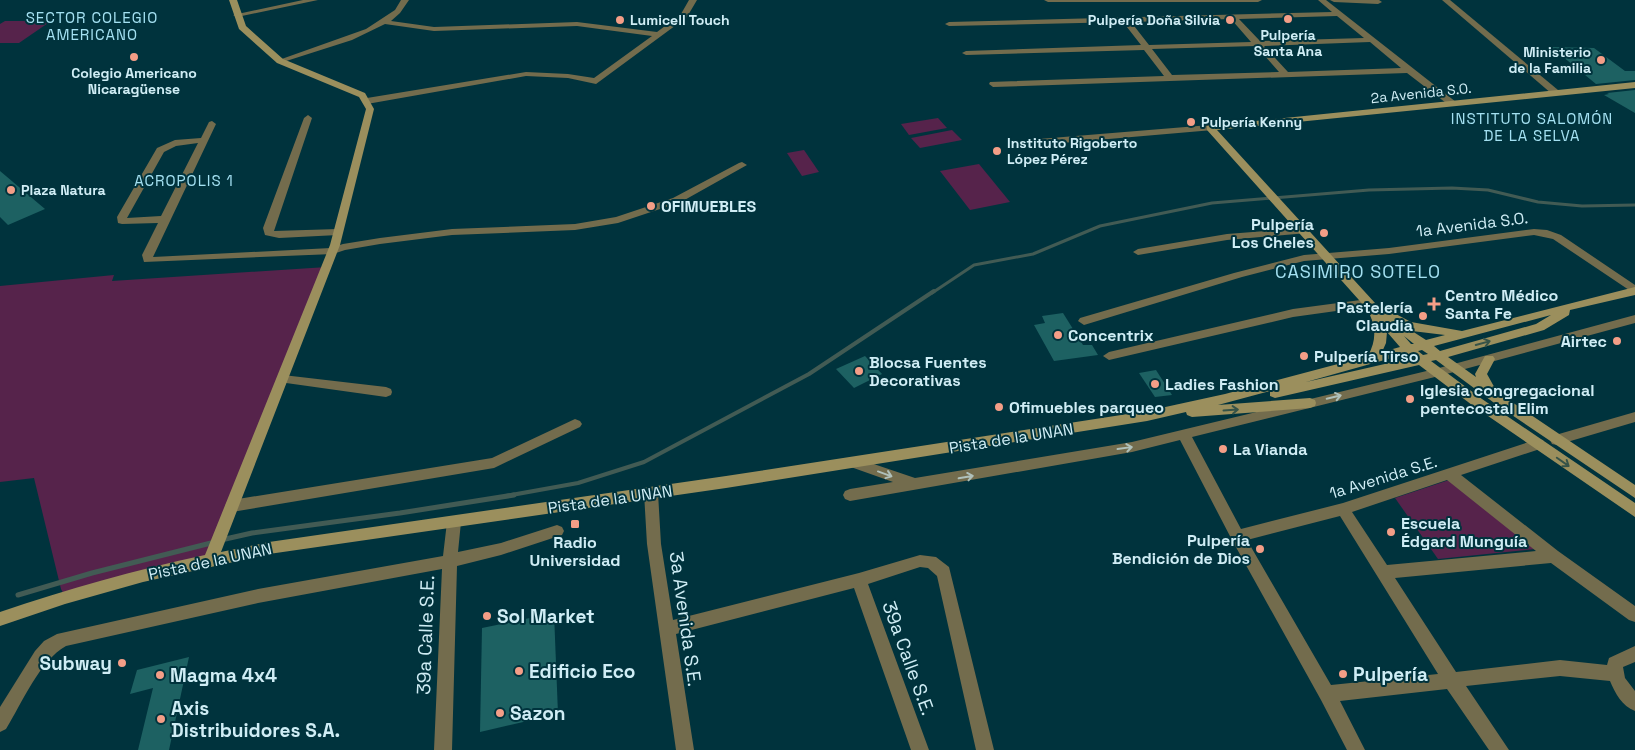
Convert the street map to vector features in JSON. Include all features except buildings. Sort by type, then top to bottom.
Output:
[{"type":"main road","points":[[211,559],[337,244],[370,109],[368,101],[362,95],[280,61],[242,27],[233,0]]},
{"type":"main road","name":"2a Avenida S.O.","points":[[1210,128],[1635,85]]},
{"type":"main road","points":[[1210,128],[1408,349],[1635,512]]},
{"type":"main road","name":"Pista de la UNAN","points":[[0,619],[74,594],[211,559],[268,548],[651,493],[1101,424],[1226,399],[1527,317],[1635,290]]},
{"type":"main road","points":[[1370,305],[1408,326],[1438,332],[1470,334]]},
{"type":"main road","points":[[1370,305],[1453,368],[1635,492]]},
{"type":"main road","points":[[1370,305],[1382,328],[1380,344],[1372,360]]},
{"type":"main road","name":"Pista de la UNAN","points":[[1226,399],[1277,393],[1421,360],[1540,327],[1573,307]]},
{"type":"main road","points":[[1489,359],[1481,374],[1486,385],[1502,402]]},
{"type":"main road","points":[[1165,411],[1201,412],[1310,403]]},
{"type":"street","points":[[237,14],[314,0]]},
{"type":"street","points":[[280,61],[368,32],[397,13],[405,0]]},
{"type":"street","points":[[368,101],[526,74],[568,76],[596,81],[659,36],[684,15],[693,0]]},
{"type":"street","points":[[1048,0],[1258,0]]},
{"type":"street","points":[[1322,0],[1337,14],[1453,104]]},
{"type":"street","points":[[1334,0],[1378,2],[1376,0]]},
{"type":"street","points":[[1446,0],[1556,92]]},
{"type":"street","points":[[949,24],[1337,14]]},
{"type":"street","points":[[1233,18],[1286,74]]},
{"type":"street","points":[[1126,20],[1170,78]]},
{"type":"street","points":[[385,22],[434,29],[577,24],[659,36]]},
{"type":"street","points":[[966,53],[1372,40]]},
{"type":"street","points":[[993,84],[1408,70]]},
{"type":"street","points":[[308,118],[268,228],[269,233],[337,244]]},
{"type":"street","points":[[212,124],[147,255],[148,260],[452,232],[575,227],[618,220],[677,200],[742,166]]},
{"type":"street","points":[[1039,142],[1210,128]]},
{"type":"street","points":[[165,219],[122,221],[122,217],[160,150],[175,143],[204,140]]},
{"type":"street","points":[[1138,252],[1227,236],[1304,231]]},
{"type":"street","name":"1a Avenida S.O.","points":[[1084,321],[1238,275],[1304,258],[1389,251],[1534,232],[1547,233],[1557,237],[1635,290]]},
{"type":"street","points":[[1110,356],[1293,313],[1370,305]]},
{"type":"street","points":[[850,495],[918,485],[1132,447],[1439,372],[1635,319]]},
{"type":"street","points":[[283,379],[386,392]]},
{"type":"street","points":[[1557,440],[1635,417]]},
{"type":"street","points":[[232,506],[494,462],[575,424]]},
{"type":"street","points":[[1184,435],[1237,536],[1327,694],[1356,750]]},
{"type":"street","name":"1a Avenida S.E.","points":[[1237,536],[1343,509],[1538,444]]},
{"type":"street","points":[[853,462],[918,485]]},
{"type":"street","points":[[1449,474],[1553,556],[1635,615]]},
{"type":"street","name":"3a Avenida S.E.","points":[[651,493],[654,544],[686,750]]},
{"type":"street","points":[[1343,509],[1385,572],[1452,681],[1500,750]]},
{"type":"street","name":"39a Calle S.E.","points":[[443,750],[450,559],[454,522]]},
{"type":"street","points":[[0,723],[41,656],[50,646],[63,639],[264,593],[528,543],[557,531]]},
{"type":"street","points":[[1385,572],[1553,556]]},
{"type":"street","points":[[666,629],[859,580],[920,561],[931,562],[944,572],[985,750]]},
{"type":"street","name":"39a Calle S.E.","points":[[859,580],[920,750]]},
{"type":"street","points":[[1635,654],[1615,664],[1614,674],[1620,688],[1635,703]]},
{"type":"street","points":[[1327,694],[1560,668],[1614,674]]},
{"type":"shaded area","points":[[5,21],[51,21],[19,43],[0,43],[0,24]]},
{"type":"shaded area","points":[[938,118],[947,128],[909,135],[901,124]]},
{"type":"shaded area","points":[[952,130],[962,140],[920,148],[911,138]]},
{"type":"shaded area","points":[[804,150],[819,172],[802,176],[787,153]]},
{"type":"shaded area","points":[[979,164],[1010,202],[970,210],[940,171]]},
{"type":"shaded area","points":[[327,267],[211,559],[65,597],[61,589],[34,478],[0,482],[0,286],[114,275],[112,281]]},
{"type":"shaded area","points":[[1449,480],[1535,549],[1438,559],[1395,498]]},
{"type":"waterway","points":[[932,293],[974,265],[1033,254],[1100,226],[1212,203],[1369,190],[1452,188],[1488,190],[1538,202],[1582,206],[1635,205]]},
{"type":"waterway","points":[[506,496],[578,483],[644,462],[809,374],[934,291]]},
{"type":"waterway","points":[[221,540],[252,533],[514,495]]},
{"type":"waterway","points":[[18,595],[92,573],[215,542]]},
{"type":"place","name":"Pulpería Santa Ana","points":[[1288,19]]},
{"type":"place","name":"Lumicell Touch","points":[[620,20]]},
{"type":"place","name":"Pulpería Doña Silvia","points":[[1230,20]]},
{"type":"place","name":"Colegio Americano Nicaragüense","points":[[134,57]]},
{"type":"place","name":"Ministerio de la Familia","points":[[1601,60]]},
{"type":"place","name":"Pulpería Kenny","points":[[1191,122]]},
{"type":"place","name":"Instituto Rigoberto López Pérez","points":[[997,151]]},
{"type":"place","name":"Plaza Natura","points":[[11,190]]},
{"type":"place","name":"OFIMUEBLES","points":[[651,206]]},
{"type":"place","name":"Pulpería Los Cheles","points":[[1324,233]]},
{"type":"place","name":"Centro Médico Santa Fe","points":[[1434,304]]},
{"type":"place","name":"Pastelería Claudia","points":[[1423,316]]},
{"type":"place","name":"Concentrix","points":[[1058,335]]},
{"type":"place","name":"Airtec","points":[[1617,341]]},
{"type":"place","name":"Pulpería Tirso","points":[[1304,356]]},
{"type":"place","name":"Blocsa Fuentes Decorativas","points":[[859,371]]},
{"type":"place","name":"Ladies Fashion","points":[[1155,384]]},
{"type":"place","name":"Iglesia congregacional pentecostal Elim","points":[[1410,399]]},
{"type":"place","name":"Ofimuebles parqueo","points":[[999,407]]},
{"type":"place","name":"La Vianda","points":[[1223,449]]},
{"type":"place","name":"Radio Universidad","points":[[575,524]]},
{"type":"place","name":"Escuela Édgard Munguía","points":[[1391,532]]},
{"type":"place","name":"Pulpería Bendición de Dios","points":[[1260,549]]},
{"type":"place","name":"Sol Market","points":[[487,616]]},
{"type":"place","name":"Subway","points":[[122,663]]},
{"type":"place","name":"Edificio Eco","points":[[519,671]]},
{"type":"place","name":"Pulpería","points":[[1343,674]]},
{"type":"place","name":"Magma 4x4","points":[[160,675]]},
{"type":"place","name":"Sazon","points":[[500,713]]},
{"type":"place","name":"Axis Distribuidores S.A.","points":[[161,719]]},
{"type":"district","name":"SECTOR COLEGIO AMERICANO","points":[[92,26]]},
{"type":"district","name":"INSTITUTO SALOMÓN DE LA SELVA","points":[[1532,128]]},
{"type":"district","name":"ACROPOLIS 1","points":[[184,181]]},
{"type":"district","name":"CASIMIRO SOTELO","points":[[1358,272]]}]
